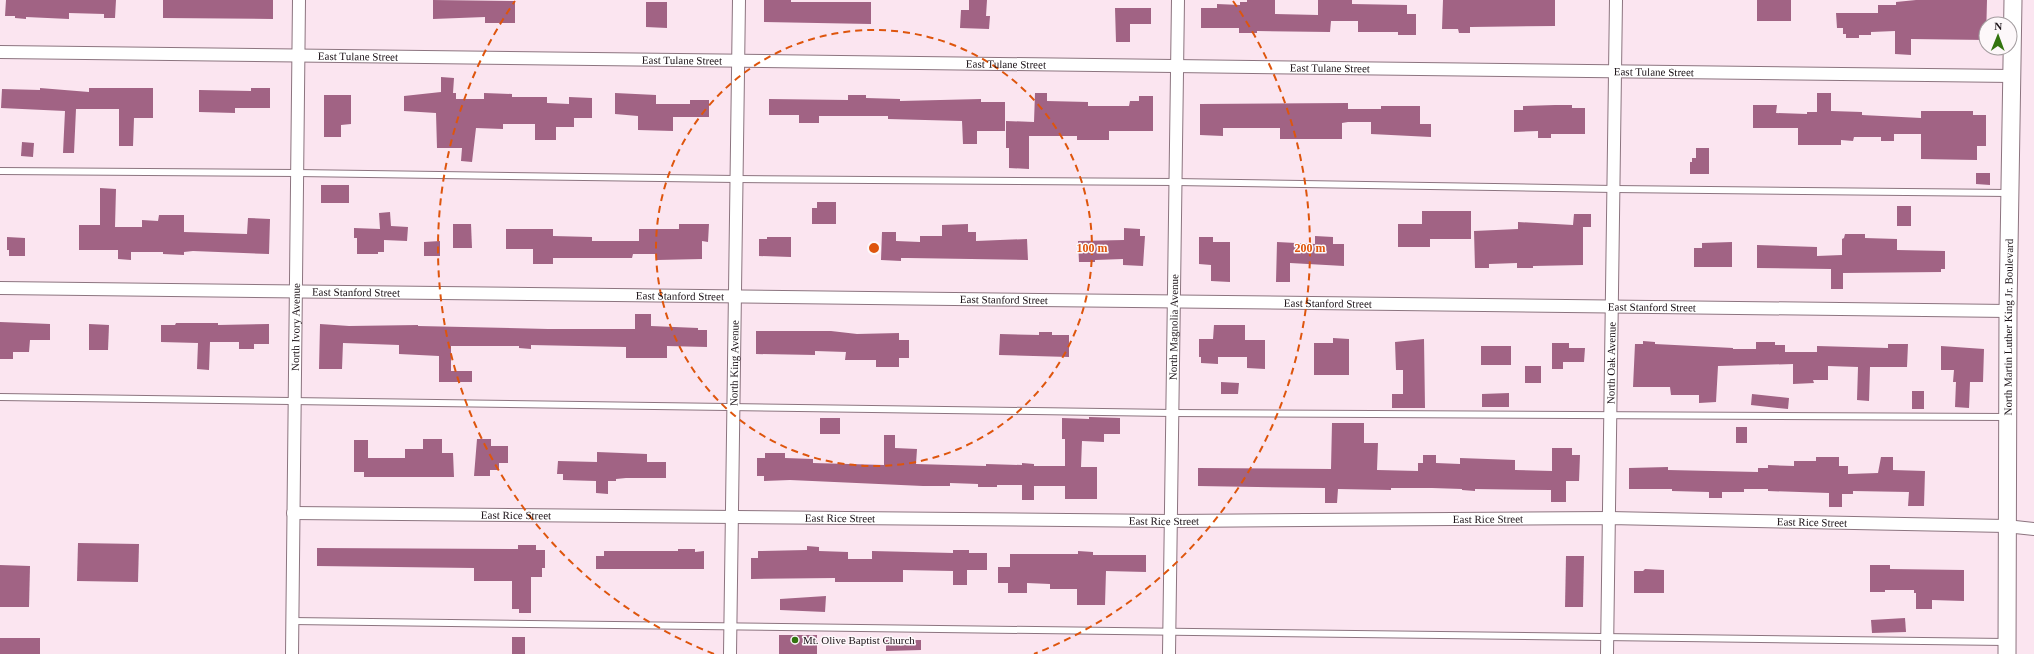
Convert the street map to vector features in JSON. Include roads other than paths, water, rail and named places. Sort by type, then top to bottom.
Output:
[{"type":"main road","name":"North Martin Luther King Jr. Boulevard","points":[[2007,648],[2007,416],[2013,0]]},
{"type":"street","name":"North Ivory Avenue","points":[[292,654],[299,0]]},
{"type":"street","name":"North King Avenue","points":[[730,654],[739,0]]},
{"type":"street","name":"North Magnolia Avenue","points":[[1169,654],[1178,0]]},
{"type":"street","name":"North Oak Avenue","points":[[1607,654],[1616,0]]},
{"type":"street","name":"East Tulane Street","points":[[0,52],[2012,76]]},
{"type":"street","name":"East Stanford Street","points":[[0,288],[2008,311]]},
{"type":"street","name":"East Rice Street","points":[[293,513],[1171,521],[1609,518],[2006,526],[2034,529]]},
{"type":"lane","points":[[0,171],[1175,182],[1614,189],[2010,193]]},
{"type":"lane","points":[[0,397],[1172,413],[2007,416]]},
{"type":"lane","points":[[292,621],[1607,639],[2007,648]]},
{"type":"place","name":"Mt. Olive Baptist Church","points":[[795,640]]}]
